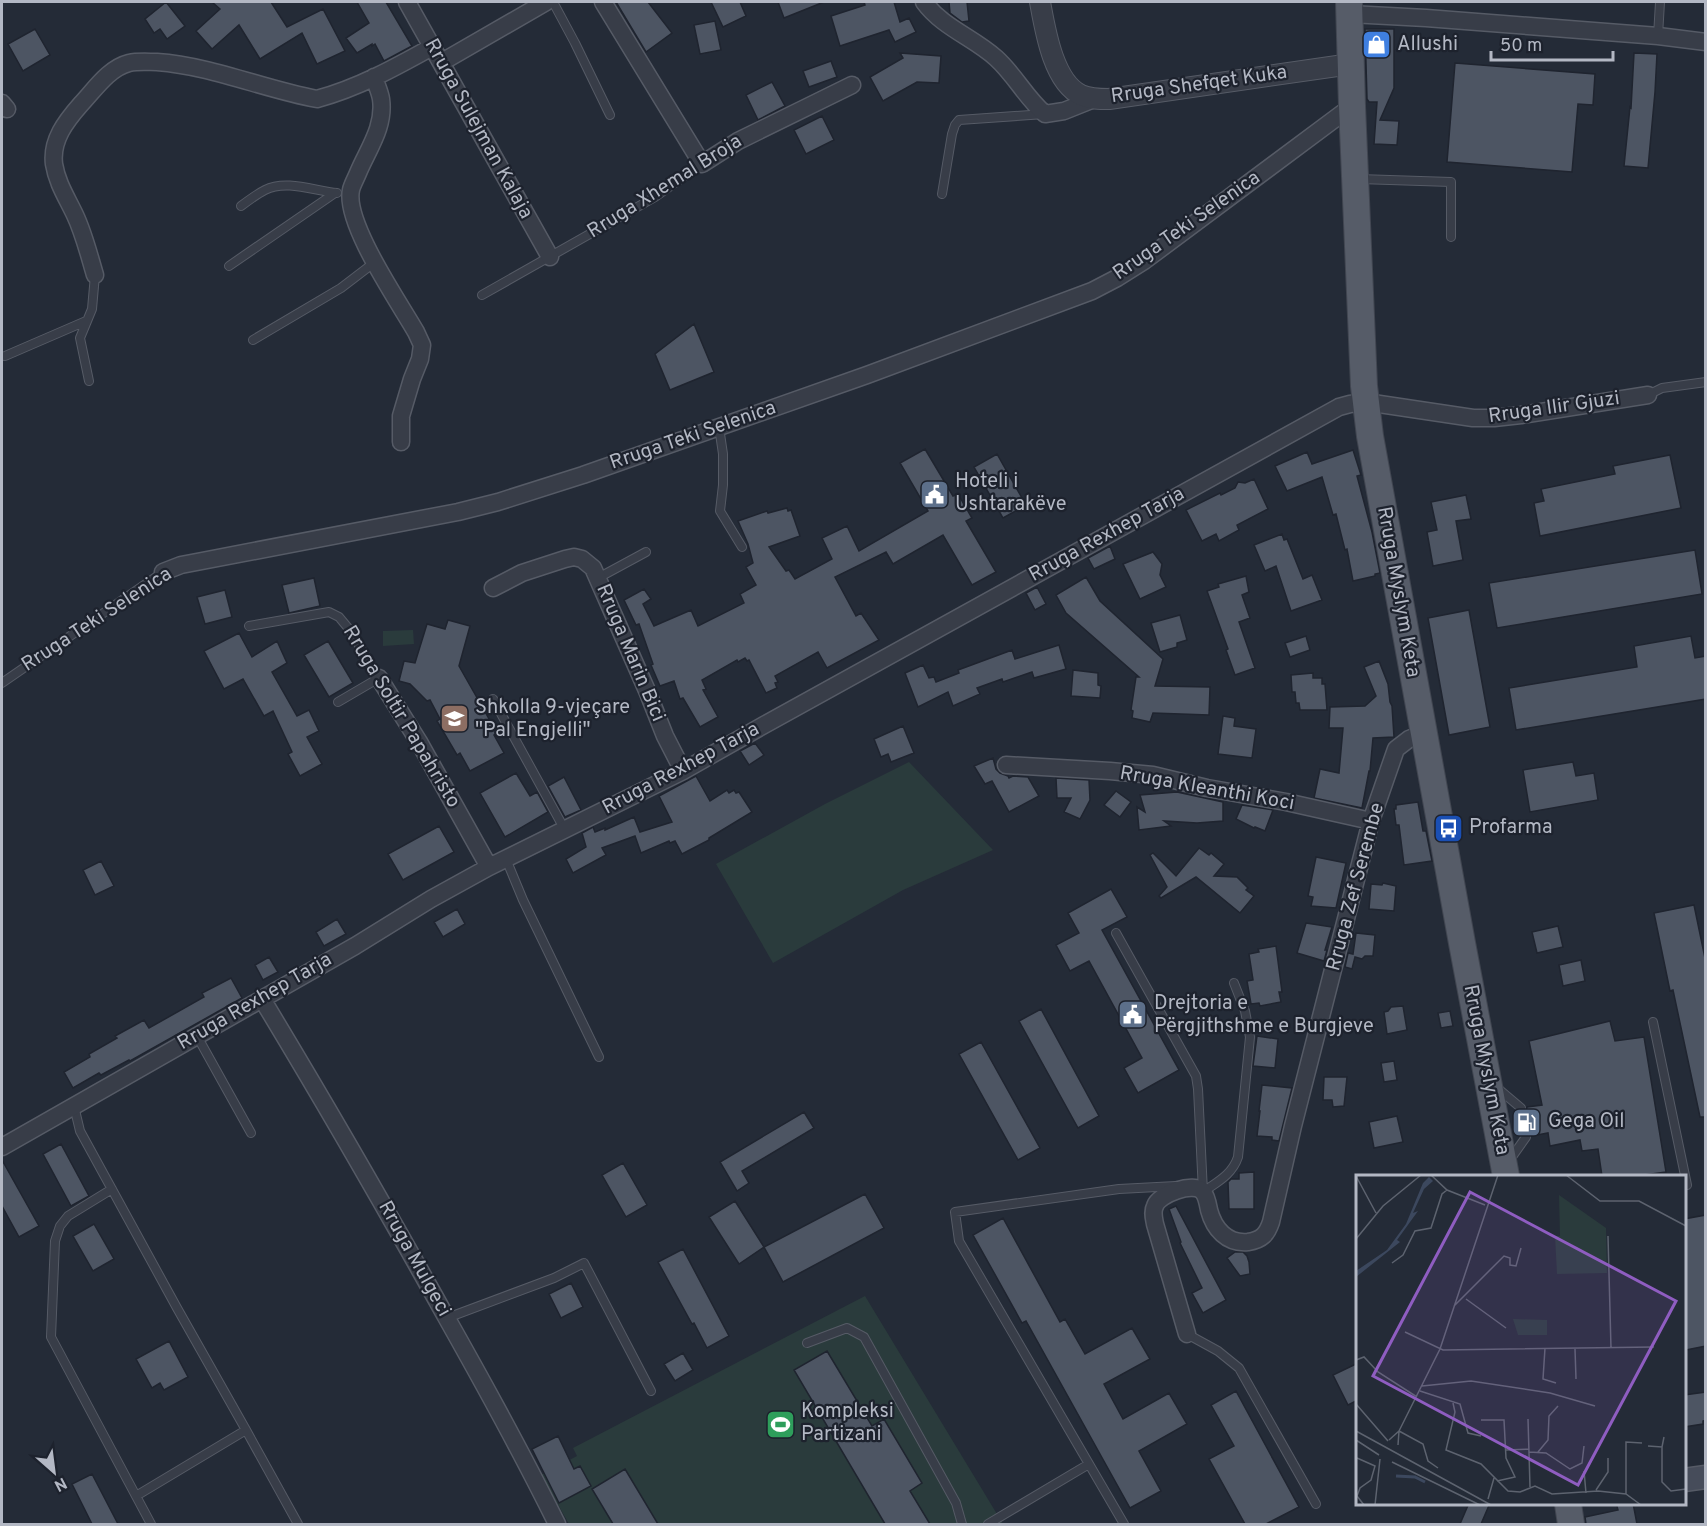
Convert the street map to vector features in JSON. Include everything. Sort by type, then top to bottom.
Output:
[{"type":"main road","name":"Rruga Myslym Keta","points":[[1349,8],[1366,402],[1370,436],[1505,1172]]},
{"type":"main road","points":[[1686,1480],[1706,1477]]},
{"type":"main road","points":[[1568,1505],[1571,1524]]},
{"type":"street","name":"Rruga Sulejman Kalaja","points":[[407,2],[550,257]]},
{"type":"street","points":[[442,62],[546,2]]},
{"type":"street","points":[[603,2],[702,164]]},
{"type":"street","points":[[924,2],[930,11],[996,58],[1032,103],[1045,114],[1064,111],[1094,99]]},
{"type":"street","name":"Rruga Shefqet Kuka","points":[[1040,2],[1050,47],[1063,79],[1071,89],[1094,99],[1110,99],[1351,64]]},
{"type":"street","points":[[1349,8],[1405,17],[1658,36],[1706,42]]},
{"type":"street","points":[[95,275],[75,215],[57,177],[54,154],[66,120],[110,73],[130,62],[171,63],[317,99],[374,77],[432,46]]},
{"type":"street","points":[[374,77],[381,98],[382,118],[364,159],[343,192],[375,262],[422,345],[420,359],[401,416],[401,442]]},
{"type":"street","name":"Rruga Xhemal Broja","points":[[702,164],[738,141],[852,85]]},
{"type":"street","name":"Rruga Teki Selenica","points":[[163,572],[192,563],[498,502],[583,475],[867,375],[1092,291],[1144,261],[1352,106]]},
{"type":"street","name":"Rruga Ilir Gjuzi","points":[[1366,402],[1473,418],[1494,418],[1648,395]]},
{"type":"street","name":"Rruga Rexhep Tarja","points":[[2,1147],[489,867],[683,771],[1339,407],[1366,402]]},
{"type":"street","name":"Rruga Marin Bici","points":[[493,588],[522,573],[574,557],[582,559],[593,568],[648,693],[664,736],[683,771]]},
{"type":"street","name":"Rruga Soltir Papahristo","points":[[379,678],[419,742],[489,867]]},
{"type":"street","name":"Rruga Zef Serembe","points":[[1196,1190],[1216,1228],[1224,1236],[1243,1242],[1261,1238],[1267,1232],[1371,821],[1396,749],[1409,739],[1424,733]]},
{"type":"street","name":"Rruga Kleanthi Koci","points":[[1006,765],[1153,775],[1371,821]]},
{"type":"street","name":"Rruga Mulgeci","points":[[262,999],[346,1140],[447,1318],[525,1460],[557,1524]]},
{"type":"street","points":[[1187,1334],[1153,1216],[1154,1207],[1164,1196],[1196,1190]]},
{"type":"lane","points":[[553,2],[610,116]]},
{"type":"lane","points":[[1658,36],[1660,2]]},
{"type":"lane","points":[[942,194],[952,134],[959,120],[1045,114]]},
{"type":"lane","name":"Rruga Xhemal Broja","points":[[482,295],[655,197],[702,164]]},
{"type":"lane","points":[[1356,179],[1451,182],[1451,237]]},
{"type":"lane","points":[[241,206],[267,189],[279,186],[343,192]]},
{"type":"lane","points":[[229,266],[343,192]]},
{"type":"lane","points":[[253,340],[341,288],[375,262]]},
{"type":"lane","points":[[89,381],[80,338],[92,309],[95,275]]},
{"type":"lane","points":[[5,356],[86,321]]},
{"type":"lane","name":"Rruga Ilir Gjuzi","points":[[1648,395],[1662,388],[1706,382]]},
{"type":"lane","points":[[719,427],[723,454],[720,511],[742,547]]},
{"type":"lane","points":[[598,578],[646,552]]},
{"type":"lane","name":"Rruga Teki Selenica","points":[[2,683],[163,572]]},
{"type":"lane","name":"Rruga Soltir Papahristo","points":[[249,626],[329,612],[339,617],[349,629],[379,678]]},
{"type":"lane","points":[[338,702],[379,678]]},
{"type":"lane","points":[[493,699],[566,830]]},
{"type":"lane","points":[[506,859],[523,900],[599,1057]]},
{"type":"lane","points":[[1116,933],[1196,1076],[1198,1089],[1196,1190]]},
{"type":"lane","points":[[1124,1524],[959,1241],[955,1212],[1119,1189],[1171,1186],[1196,1190],[1230,1173],[1238,1157],[1250,1037],[1245,1011],[1234,984]]},
{"type":"lane","points":[[1653,1022],[1685,1175]]},
{"type":"lane","points":[[197,1036],[251,1133]]},
{"type":"lane","points":[[1488,1080],[1521,1108]]},
{"type":"lane","points":[[74,1105],[80,1131],[298,1524]]},
{"type":"lane","points":[[1505,1172],[1526,1137]]},
{"type":"lane","points":[[1686,1180],[1687,1185]]},
{"type":"lane","points":[[112,1189],[68,1216],[60,1226],[56,1241],[51,1337],[151,1524]]},
{"type":"lane","points":[[447,1318],[554,1278],[584,1263],[651,1391]]},
{"type":"lane","points":[[807,1343],[847,1328],[864,1337],[956,1503],[962,1524]]},
{"type":"lane","points":[[1187,1334],[1218,1351],[1239,1368],[1316,1504]]},
{"type":"lane","points":[[136,1496],[246,1430]]},
{"type":"lane","points":[[988,1524],[1089,1464]]},
{"type":"shaded area","points":[[413,630],[414,644],[383,646],[383,631]]},
{"type":"shaded area","points":[[909,762],[993,850],[903,890],[773,963],[716,864],[825,804]]},
{"type":"shaded area","name":"Kompleksi Partizani","points":[[865,1296],[1003,1524],[569,1524],[541,1475],[577,1456],[573,1448]]},
{"type":"building","points":[[166,2],[185,26],[167,39],[160,29],[154,33],[145,19]]},
{"type":"building","points":[[212,2],[271,2],[287,27],[323,9],[345,51],[317,64],[302,33],[260,59],[239,25],[212,49],[196,31],[220,9]]},
{"type":"building","points":[[357,2],[386,2],[412,46],[384,61],[375,44],[357,53],[346,38],[369,23]]},
{"type":"building","points":[[616,2],[648,2],[672,33],[646,52]]},
{"type":"building","points":[[711,2],[740,2],[746,16],[723,27]]},
{"type":"building","points":[[778,2],[824,2],[784,18]]},
{"type":"building","points":[[864,2],[894,2],[900,22],[909,18],[916,32],[895,42],[889,30],[840,46],[831,16],[865,5]]},
{"type":"building","points":[[949,2],[967,2],[969,21],[962,22],[950,13]]},
{"type":"building","points":[[715,21],[721,50],[700,54],[694,25]]},
{"type":"building","points":[[35,29],[50,55],[23,71],[8,44]]},
{"type":"building","points":[[1365,29],[1394,29],[1394,88],[1380,120],[1399,121],[1397,145],[1374,144],[1377,102],[1369,102],[1367,99]]},
{"type":"building","points":[[900,53],[941,56],[939,83],[917,82],[883,101],[870,77],[903,58]]},
{"type":"building","points":[[1634,53],[1657,54],[1648,168],[1624,166],[1631,108]]},
{"type":"building","points":[[831,61],[837,77],[809,87],[803,71]]},
{"type":"building","points":[[1455,63],[1595,74],[1593,105],[1578,104],[1572,172],[1447,162]]},
{"type":"building","points":[[772,82],[785,106],[758,120],[746,95]]},
{"type":"building","points":[[822,116],[834,140],[806,154],[794,130]]},
{"type":"building","points":[[694,324],[714,372],[670,390],[655,354]]},
{"type":"building","points":[[925,449],[953,496],[958,494],[972,518],[966,521],[996,572],[972,585],[943,535],[893,564],[886,552],[835,577],[856,616],[861,613],[879,640],[827,668],[818,652],[775,676],[778,682],[775,683],[777,688],[766,693],[749,660],[745,658],[738,662],[737,660],[702,680],[706,689],[703,690],[718,717],[700,727],[683,698],[680,699],[674,681],[660,686],[639,624],[636,625],[624,600],[644,589],[651,599],[643,604],[654,626],[691,610],[698,626],[744,603],[740,594],[756,585],[746,567],[753,563],[738,521],[767,511],[768,513],[787,508],[788,511],[791,510],[800,536],[769,547],[786,571],[789,570],[795,579],[832,559],[822,538],[847,526],[859,551],[928,511],[900,463]]},
{"type":"building","points":[[1353,450],[1361,475],[1357,476],[1380,573],[1353,581],[1347,549],[1345,550],[1336,514],[1333,515],[1322,477],[1287,491],[1275,466],[1307,452],[1312,464]]},
{"type":"building","points":[[997,454],[1026,505],[1003,518],[974,467]]},
{"type":"building","points":[[1670,455],[1681,508],[1540,536],[1534,503],[1544,501],[1541,489],[1615,474],[1613,466]]},
{"type":"building","points":[[1254,479],[1268,509],[1237,525],[1239,530],[1219,541],[1216,534],[1202,541],[1186,510],[1235,488],[1238,482],[1245,483]]},
{"type":"building","points":[[1466,495],[1471,519],[1456,521],[1463,560],[1433,566],[1427,532],[1437,530],[1431,502]]},
{"type":"building","points":[[1282,534],[1284,540],[1287,539],[1303,579],[1312,575],[1322,600],[1291,611],[1276,566],[1265,571],[1254,545]]},
{"type":"building","points":[[1110,546],[1115,559],[1094,569],[1088,558]]},
{"type":"building","points":[[1695,550],[1702,594],[1497,628],[1489,583]]},
{"type":"building","points":[[1153,552],[1162,564],[1160,575],[1166,587],[1140,599],[1123,564]]},
{"type":"building","points":[[1246,576],[1249,592],[1242,595],[1250,618],[1239,622],[1255,668],[1235,675],[1207,591],[1219,587],[1218,584]]},
{"type":"building","points":[[1086,577],[1100,601],[1163,659],[1155,686],[1210,687],[1209,715],[1153,713],[1150,722],[1132,718],[1136,677],[1139,677],[1066,613],[1056,595]]},
{"type":"building","points":[[314,578],[320,606],[289,613],[282,585]]},
{"type":"building","points":[[1037,587],[1046,604],[1035,610],[1026,593]]},
{"type":"building","points":[[225,590],[232,617],[205,624],[197,597]]},
{"type":"building","points":[[1469,610],[1490,727],[1449,735],[1428,618]]},
{"type":"building","points":[[1180,615],[1187,640],[1177,643],[1177,647],[1160,652],[1151,623]]},
{"type":"building","points":[[448,620],[470,626],[459,666],[497,733],[494,735],[504,753],[470,771],[460,753],[457,755],[437,721],[440,719],[430,700],[427,701],[410,684],[399,681],[404,661],[415,663],[427,624],[445,629]]},
{"type":"building","points":[[239,633],[252,657],[277,641],[287,663],[272,672],[297,716],[309,710],[319,731],[307,737],[322,764],[300,776],[288,754],[292,752],[273,711],[264,716],[243,679],[224,689],[204,651]]},
{"type":"building","points":[[1306,636],[1310,650],[1290,657],[1285,643]]},
{"type":"building","points":[[1691,636],[1695,658],[1706,656],[1706,699],[1516,730],[1509,688],[1637,667],[1634,646]]},
{"type":"building","points":[[328,641],[353,683],[329,697],[304,655]]},
{"type":"building","points":[[1059,645],[1066,669],[1034,678],[1032,672],[1003,682],[1002,679],[977,688],[980,694],[953,706],[948,692],[918,707],[905,673],[923,665],[929,678],[934,677],[936,682],[959,673],[958,670],[1012,650],[1015,659]]},
{"type":"building","points":[[1379,661],[1388,684],[1394,737],[1373,738],[1370,771],[1362,808],[1314,798],[1320,769],[1339,773],[1343,728],[1329,728],[1330,707],[1365,706],[1376,696],[1364,667]]},
{"type":"building","points":[[1073,670],[1098,673],[1098,685],[1101,686],[1100,698],[1071,696]]},
{"type":"building","points":[[1313,673],[1313,678],[1322,678],[1322,684],[1325,684],[1327,710],[1300,710],[1299,703],[1296,703],[1295,692],[1292,692],[1291,675]]},
{"type":"building","points":[[1223,716],[1235,718],[1234,726],[1256,729],[1252,758],[1218,754]]},
{"type":"building","points":[[903,726],[914,753],[891,762],[888,754],[881,757],[874,739]]},
{"type":"building","points":[[755,743],[764,755],[749,765],[740,751]]},
{"type":"building","points":[[993,758],[996,769],[1009,778],[1028,777],[1039,796],[1009,812],[992,781],[985,784],[974,766]]},
{"type":"building","points":[[1573,762],[1576,776],[1594,773],[1598,800],[1530,812],[1523,770]]},
{"type":"building","points":[[516,773],[530,796],[537,792],[548,812],[505,837],[480,793]]},
{"type":"building","points":[[696,776],[710,801],[727,790],[729,793],[734,790],[736,793],[739,792],[752,812],[709,840],[682,854],[675,841],[670,843],[669,841],[641,853],[635,836],[602,848],[606,855],[573,873],[566,859],[586,847],[582,833],[593,827],[595,832],[605,828],[605,830],[634,817],[640,832],[672,822],[659,796]]},
{"type":"building","points":[[564,777],[581,810],[565,817],[548,786]]},
{"type":"building","points":[[1056,778],[1089,780],[1090,800],[1080,819],[1064,812],[1071,798],[1057,798]]},
{"type":"building","points":[[1116,791],[1131,802],[1120,817],[1104,805]]},
{"type":"building","points":[[1177,792],[1223,802],[1223,821],[1197,823],[1164,821],[1171,826],[1139,830],[1137,807],[1145,812],[1140,795]]},
{"type":"building","points":[[1418,802],[1423,831],[1426,831],[1432,861],[1404,865],[1399,825],[1396,825],[1394,809],[1396,805]]},
{"type":"building","points":[[1242,805],[1273,810],[1265,831],[1236,819]]},
{"type":"building","points":[[439,826],[454,852],[403,880],[388,854]]},
{"type":"building","points":[[1199,848],[1209,855],[1211,853],[1224,864],[1214,876],[1237,877],[1248,888],[1246,890],[1254,896],[1240,913],[1196,877],[1161,898],[1159,896],[1167,887],[1150,855],[1153,853],[1176,876]]},
{"type":"building","points":[[1316,857],[1346,863],[1336,908],[1311,906],[1313,897],[1308,896]]},
{"type":"building","points":[[101,861],[114,886],[95,895],[83,870]]},
{"type":"building","points":[[1383,883],[1396,886],[1394,911],[1369,909],[1371,884],[1382,885]]},
{"type":"building","name":"Drejtoria e Përgjithshme e Burgjeve","points":[[1111,889],[1127,917],[1102,930],[1179,1070],[1138,1093],[1124,1068],[1142,1058],[1089,961],[1070,971],[1056,945],[1079,933],[1068,913]]},
{"type":"building","points":[[1694,905],[1706,963],[1706,1117],[1700,1117],[1654,913]]},
{"type":"building","points":[[457,909],[465,924],[443,937],[434,922]]},
{"type":"building","points":[[337,919],[346,934],[324,946],[316,932]]},
{"type":"building","points":[[1306,923],[1332,927],[1324,961],[1297,953]]},
{"type":"building","points":[[1558,926],[1563,947],[1537,953],[1532,932]]},
{"type":"building","points":[[1356,933],[1375,935],[1373,956],[1365,956],[1362,959],[1355,957],[1352,969],[1345,967],[1348,953],[1353,954]]},
{"type":"building","points":[[1276,946],[1282,992],[1279,992],[1281,1002],[1260,1006],[1259,1003],[1251,1004],[1247,981],[1253,980],[1249,954],[1259,952],[1258,949]]},
{"type":"building","points":[[269,957],[278,972],[263,980],[255,965]]},
{"type":"building","points":[[1581,960],[1585,981],[1563,986],[1559,965]]},
{"type":"building","points":[[231,978],[242,998],[130,1061],[101,1075],[99,1073],[73,1088],[64,1072],[90,1057],[89,1054],[144,1020],[149,1028],[204,997],[202,993]]},
{"type":"building","points":[[1403,1006],[1407,1030],[1387,1034],[1384,1012],[1391,1007]]},
{"type":"building","points":[[1041,1009],[1099,1116],[1078,1128],[1019,1021]]},
{"type":"building","points":[[1450,1011],[1453,1026],[1441,1028],[1438,1013]]},
{"type":"building","points":[[1610,1021],[1615,1041],[1644,1037],[1666,1172],[1644,1175],[1602,1175],[1598,1149],[1582,1151],[1580,1140],[1550,1146],[1548,1133],[1532,1136],[1526,1131],[1519,1136],[1515,1111],[1523,1114],[1527,1107],[1542,1105],[1529,1041]]},
{"type":"building","points":[[1257,1036],[1278,1039],[1275,1068],[1253,1066]]},
{"type":"building","points":[[981,1042],[1040,1148],[1018,1160],[959,1054]]},
{"type":"building","points":[[1394,1061],[1397,1080],[1384,1082],[1381,1063]]},
{"type":"building","points":[[1324,1077],[1347,1077],[1344,1106],[1333,1107],[1332,1100],[1323,1100]]},
{"type":"building","points":[[1262,1085],[1292,1088],[1279,1141],[1272,1140],[1272,1137],[1257,1136]]},
{"type":"building","points":[[804,1112],[814,1128],[742,1171],[749,1183],[737,1191],[720,1162]]},
{"type":"building","points":[[1397,1116],[1403,1142],[1374,1148],[1369,1122]]},
{"type":"building","points":[[61,1144],[89,1196],[71,1206],[43,1154]]},
{"type":"building","points":[[2,1160],[39,1226],[19,1237],[2,1206]]},
{"type":"building","points":[[623,1163],[647,1205],[626,1217],[602,1175]]},
{"type":"building","points":[[1254,1172],[1254,1209],[1229,1209],[1228,1182],[1231,1179],[1239,1179],[1239,1173]]},
{"type":"building","points":[[865,1194],[884,1228],[783,1282],[764,1247]]},
{"type":"building","points":[[735,1201],[764,1247],[739,1264],[709,1217]]},
{"type":"building","points":[[1176,1206],[1226,1300],[1203,1313],[1192,1293],[1202,1288],[1180,1243],[1169,1209]]},
{"type":"building","points":[[1706,1215],[1706,1346],[1686,1350],[1686,1219]]},
{"type":"building","points":[[1003,1218],[1060,1322],[1065,1319],[1085,1354],[1132,1328],[1150,1359],[1104,1384],[1123,1419],[1169,1393],[1187,1424],[1139,1451],[1161,1491],[1130,1508],[1026,1321],[1022,1323],[973,1235]]},
{"type":"building","points":[[94,1224],[114,1259],[93,1271],[73,1236]]},
{"type":"building","points":[[683,1249],[729,1336],[707,1348],[658,1262]]},
{"type":"building","points":[[1235,1252],[1243,1252],[1247,1256],[1250,1274],[1240,1276],[1227,1258]]},
{"type":"building","points":[[571,1283],[583,1307],[561,1318],[549,1294]]},
{"type":"building","points":[[169,1341],[188,1377],[164,1390],[160,1383],[152,1388],[136,1359]]},
{"type":"building","points":[[827,1351],[872,1426],[884,1419],[922,1483],[910,1491],[930,1524],[885,1524],[794,1370]]},
{"type":"building","points":[[683,1353],[693,1370],[675,1381],[664,1364]]},
{"type":"building","points":[[1356,1364],[1356,1401],[1348,1405],[1333,1375]]},
{"type":"building","points":[[1236,1391],[1299,1507],[1266,1524],[1245,1524],[1209,1459],[1234,1446],[1211,1405]]},
{"type":"building","points":[[1706,1392],[1706,1420],[1703,1424],[1686,1427],[1686,1395]]},
{"type":"building","points":[[558,1436],[574,1469],[580,1466],[591,1486],[559,1503],[532,1449]]},
{"type":"building","points":[[625,1469],[658,1524],[613,1524],[592,1489]]},
{"type":"building","points":[[92,1474],[118,1524],[92,1524],[72,1484]]},
{"type":"building","points":[[1468,1505],[1489,1505],[1481,1524],[1460,1524]]},
{"type":"building","points":[[1617,1505],[1633,1505],[1637,1524],[1586,1524],[1585,1517],[1618,1510]]},
{"type":"place","name":"Allushi","points":[[1376,45]]},
{"type":"place","name":"Hoteli i Ushtarakëve","points":[[934,494]]},
{"type":"place","name":"Shkolla 9-vjeçare \"Pal Engjelli\"","points":[[454,719]]},
{"type":"place","name":"Profarma","points":[[1448,828]]},
{"type":"place","name":"Drejtoria e Përgjithshme e Burgjeve","points":[[1133,1015]]},
{"type":"place","name":"Gega Oil","points":[[1527,1122]]},
{"type":"place","name":"Kompleksi Partizani","points":[[780,1424]]}]
